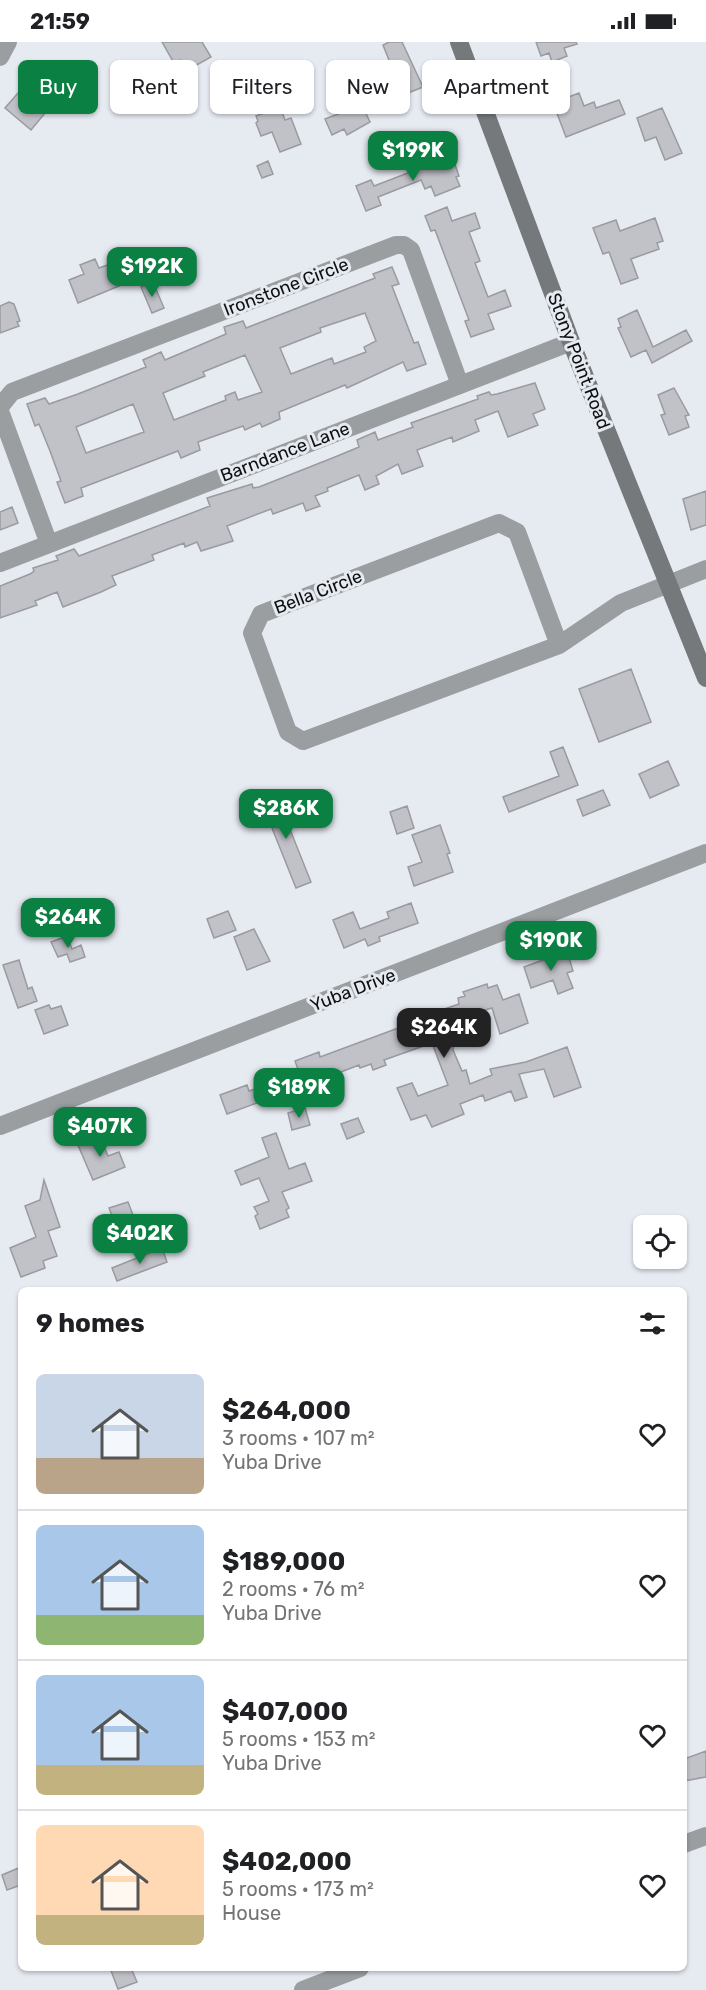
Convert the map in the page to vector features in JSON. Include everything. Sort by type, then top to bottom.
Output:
[{"type":"main road","name":"Stony Point Road","points":[[459,42],[571,342],[706,678]]},
{"type":"street","points":[[0,57],[8,42]]},
{"type":"street","name":"Ironstone Circle","points":[[49,544],[0,409],[12,392],[396,245],[404,245],[411,250],[460,385]]},
{"type":"street","name":"Barndance Lane","points":[[0,563],[571,342]]},
{"type":"street","name":"Bella Circle","points":[[559,645],[517,532],[499,523],[261,614],[252,633],[288,732],[303,741],[559,645],[621,603],[706,569]]},
{"type":"street","name":"Yuba Drive","points":[[0,1126],[706,854]]},
{"type":"street","points":[[687,1843],[706,1836]]},
{"type":"street","points":[[303,1990],[352,1971]]},
{"type":"building","points":[[162,42],[202,42],[211,57],[198,64],[198,60],[172,60]]},
{"type":"building","points":[[389,42],[402,42],[422,85],[422,87],[410,92],[410,60],[389,60],[383,45]]},
{"type":"building","points":[[536,42],[576,42],[577,44],[564,48],[567,56],[557,60],[551,60],[549,53],[541,56]]},
{"type":"building","points":[[18,93],[18,114],[44,114],[31,130],[5,108]]},
{"type":"building","points":[[579,93],[584,106],[594,102],[596,108],[619,100],[625,114],[566,137],[557,114],[570,114],[570,96]]},
{"type":"building","points":[[662,108],[682,153],[665,160],[656,137],[645,141],[637,118]]},
{"type":"building","points":[[283,114],[285,120],[291,118],[301,144],[280,152],[272,132],[261,136],[256,116]]},
{"type":"building","points":[[338,114],[366,114],[370,122],[347,135],[344,129],[332,135],[325,119]]},
{"type":"building","points":[[452,156],[460,186],[435,196],[431,186],[425,189],[421,180],[378,197],[381,205],[366,211],[356,186],[371,180],[374,186]]},
{"type":"building","points":[[268,161],[273,174],[262,178],[257,166]]},
{"type":"building","points":[[447,207],[452,221],[475,213],[480,228],[469,232],[480,261],[475,263],[488,297],[505,290],[511,306],[488,314],[494,329],[471,337],[465,321],[469,320],[435,230],[431,231],[425,216]]},
{"type":"building","points":[[655,218],[663,241],[657,243],[659,249],[631,259],[638,278],[621,284],[609,252],[603,254],[593,228],[616,220],[620,231]]},
{"type":"building","points":[[95,259],[99,268],[119,261],[120,266],[125,264],[131,281],[78,303],[69,280],[84,274],[80,265]]},
{"type":"building","points":[[392,267],[399,284],[392,286],[414,343],[418,342],[426,364],[407,371],[403,362],[347,388],[345,385],[279,412],[280,419],[262,427],[260,423],[245,430],[243,426],[198,442],[200,450],[181,458],[178,451],[81,488],[83,496],[65,503],[57,482],[61,481],[50,451],[39,424],[35,426],[27,404],[45,398],[49,404],[78,394],[146,367],[143,360],[161,352],[165,360],[226,334],[224,327],[243,321],[246,328],[375,278],[373,274]],"holes":[[[365,313],[376,341],[364,347],[366,352],[334,364],[332,358],[291,374],[280,348],[321,332],[320,328]],[[245,355],[262,392],[238,400],[235,392],[225,396],[226,400],[174,420],[163,393],[205,376],[203,372]],[[133,404],[144,432],[86,453],[76,427]]]},
{"type":"building","points":[[153,282],[164,308],[152,313],[141,287]]},
{"type":"building","points":[[9,302],[14,304],[20,321],[17,322],[19,326],[0,333],[0,306]]},
{"type":"building","points":[[637,310],[653,347],[686,330],[692,341],[652,363],[646,350],[631,357],[618,328],[621,327],[618,319]]},
{"type":"building","points":[[535,383],[545,409],[533,414],[538,425],[508,437],[498,411],[475,420],[479,431],[453,442],[452,437],[417,450],[423,466],[402,474],[398,464],[376,476],[379,484],[365,490],[359,475],[327,488],[328,491],[315,496],[320,506],[306,511],[303,503],[273,514],[271,509],[227,526],[233,541],[201,551],[197,542],[185,547],[184,543],[152,555],[154,560],[112,576],[116,585],[101,592],[63,607],[57,592],[35,601],[37,605],[0,618],[0,586],[30,574],[34,571],[33,568],[58,560],[56,556],[74,549],[79,556],[210,506],[207,498],[252,484],[253,488],[259,487],[359,447],[357,440],[375,432],[378,440],[413,427],[411,423],[478,399],[477,396],[489,392],[491,395],[497,394]]},
{"type":"building","points":[[674,388],[689,415],[685,416],[689,427],[669,435],[661,415],[665,414],[658,395]]},
{"type":"building","points":[[706,491],[706,525],[691,530],[683,499]]},
{"type":"building","points":[[12,507],[18,523],[0,530],[0,512]]},
{"type":"building","points":[[631,669],[651,722],[599,742],[579,689]]},
{"type":"building","points":[[563,747],[578,785],[509,812],[503,797],[559,776],[550,752]]},
{"type":"building","points":[[668,761],[679,785],[650,798],[639,774]]},
{"type":"building","points":[[603,790],[610,805],[583,816],[577,800]]},
{"type":"building","points":[[275,792],[311,882],[296,888],[260,798]]},
{"type":"building","points":[[407,806],[414,828],[397,834],[390,812]]},
{"type":"building","points":[[440,825],[450,853],[447,854],[453,872],[414,886],[408,867],[422,862],[412,835]]},
{"type":"building","points":[[411,903],[418,923],[379,937],[380,941],[368,946],[365,939],[344,948],[333,920],[353,912],[360,929],[389,918],[387,912]]},
{"type":"building","points":[[228,911],[236,930],[214,938],[207,919]]},
{"type":"building","points":[[254,929],[270,961],[247,970],[234,937]]},
{"type":"building","points":[[67,936],[72,949],[81,945],[85,957],[70,962],[67,954],[58,957],[51,942]]},
{"type":"building","points":[[567,951],[573,971],[567,973],[573,988],[558,994],[553,980],[531,988],[524,967]]},
{"type":"building","points":[[19,960],[28,989],[32,987],[37,1001],[18,1008],[3,965]]},
{"type":"building","points":[[487,984],[488,988],[497,985],[503,1000],[519,994],[528,1023],[500,1034],[492,1008],[451,1020],[458,1041],[453,1043],[453,1050],[462,1071],[466,1070],[470,1084],[492,1075],[490,1069],[526,1062],[567,1047],[581,1087],[554,1097],[544,1069],[519,1074],[527,1097],[515,1101],[511,1091],[485,1101],[483,1095],[460,1104],[464,1114],[432,1127],[426,1115],[411,1120],[397,1088],[412,1083],[418,1096],[448,1085],[432,1043],[384,1060],[386,1065],[373,1070],[371,1064],[360,1068],[359,1065],[328,1077],[333,1091],[309,1100],[295,1061],[319,1052],[320,1057],[428,1017],[427,1015],[459,1004],[458,998],[465,996],[463,992]]},
{"type":"building","points":[[49,1005],[51,1009],[61,1006],[68,1025],[44,1034],[35,1010]]},
{"type":"building","points":[[247,1085],[249,1091],[258,1088],[262,1101],[227,1114],[220,1095]]},
{"type":"building","points":[[305,1108],[310,1125],[292,1130],[288,1113]]},
{"type":"building","points":[[358,1118],[364,1132],[347,1139],[341,1124]]},
{"type":"building","points":[[276,1133],[289,1169],[305,1163],[312,1181],[282,1192],[289,1208],[286,1210],[289,1217],[260,1229],[255,1216],[258,1214],[254,1207],[269,1201],[259,1178],[241,1185],[235,1171],[269,1157],[262,1138]]},
{"type":"building","points":[[99,1135],[108,1156],[119,1152],[125,1167],[93,1180],[78,1145]]},
{"type":"building","points":[[44,1180],[60,1227],[48,1231],[57,1256],[43,1261],[45,1268],[21,1277],[10,1248],[36,1237],[25,1206],[40,1200]]},
{"type":"building","points":[[128,1202],[133,1215],[114,1221],[109,1208]]},
{"type":"building","points":[[162,1248],[167,1262],[117,1281],[112,1268]]},
{"type":"building","points":[[706,1751],[706,1777],[687,1780],[687,1758]]},
{"type":"building","points":[[18,1868],[18,1886],[7,1890],[2,1875]]},
{"type":"building","points":[[111,1971],[132,1971],[137,1982],[118,1989]]}]
